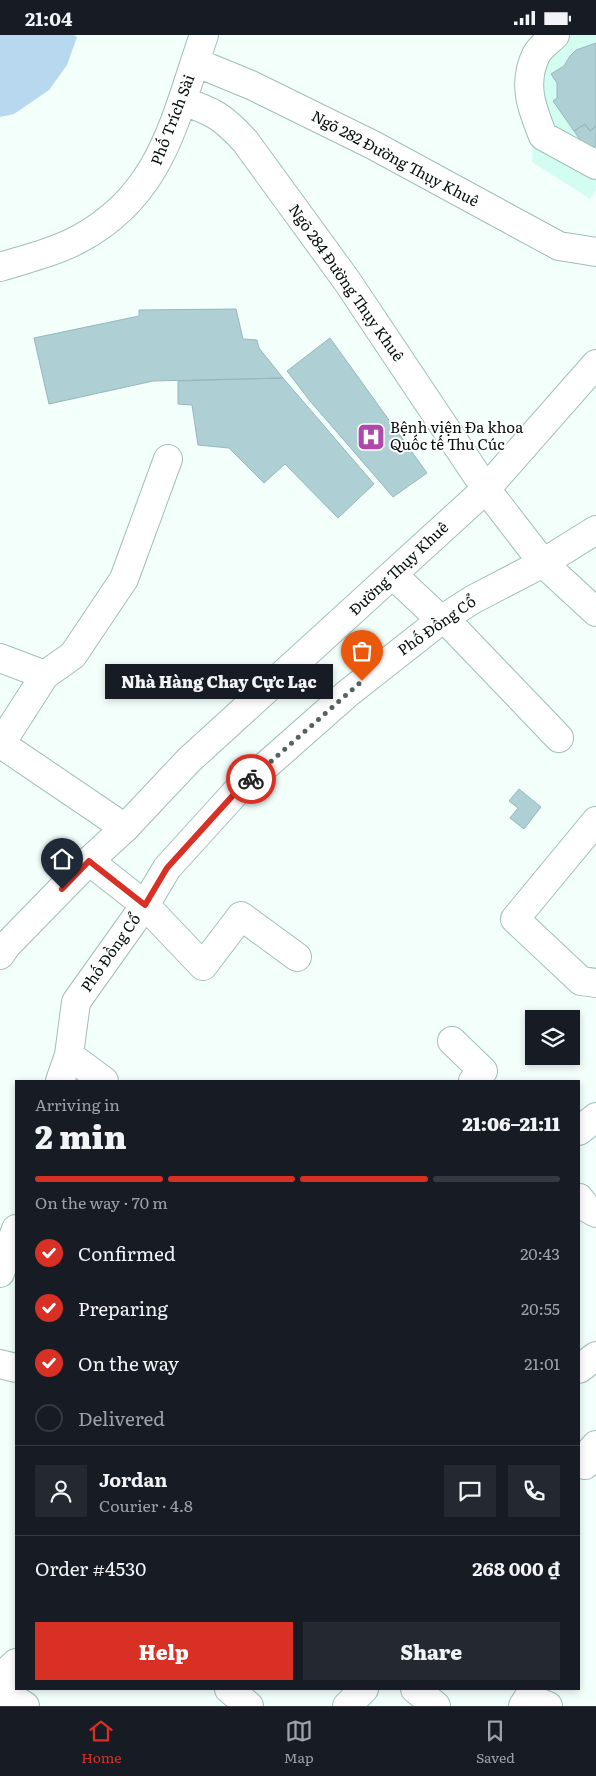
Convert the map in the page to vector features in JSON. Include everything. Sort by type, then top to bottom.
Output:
[{"type":"street","name":"Phố Trích Sài","points":[[0,267],[78,240],[107,221],[133,198],[150,176],[163,151],[204,35]]},
{"type":"street","points":[[555,35],[536,54],[529,79],[530,103],[543,136],[596,165]]},
{"type":"street","name":"Ngõ 282 Đường Thụy Khuê","points":[[195,62],[251,85],[373,145],[559,246],[596,252]]},
{"type":"street","name":"Ngõ 284 Đường Thụy Khuê","points":[[182,101],[207,109],[229,124],[245,141],[347,281],[486,489],[543,563],[596,612]]},
{"type":"street","name":"Đường Thụy Khuê","points":[[0,955],[7,945],[89,861],[125,828],[189,760],[486,489],[596,364]]},
{"type":"street","points":[[125,828],[0,744],[45,675],[73,655],[124,579],[168,459]]},
{"type":"street","name":"Phố Đồng Cổ","points":[[60,1080],[69,1055],[76,1002],[145,905],[167,868],[236,792],[347,694],[442,619],[472,600],[543,563],[596,530]]},
{"type":"street","points":[[393,575],[442,619],[559,738]]},
{"type":"street","points":[[0,658],[45,675]]},
{"type":"street","points":[[596,821],[515,919],[581,981],[596,983]]},
{"type":"street","points":[[89,861],[145,905],[203,966],[241,916],[297,957]]},
{"type":"street","points":[[452,1041],[484,1071],[474,1080]]},
{"type":"street","points":[[69,1055],[103,1080]]},
{"type":"street","points":[[580,1130],[596,1117]]},
{"type":"street","points":[[580,1199],[586,1208],[596,1213]]},
{"type":"street","points":[[0,1273],[15,1232]]},
{"type":"street","points":[[580,1368],[596,1356]]},
{"type":"street","points":[[0,1364],[15,1368]]},
{"type":"street","points":[[0,1678],[15,1664]]},
{"type":"street","points":[[0,1690],[25,1706]]},
{"type":"street","points":[[230,1690],[249,1706]]},
{"type":"street","points":[[347,1706],[363,1690]]},
{"type":"street","points":[[416,1690],[436,1706]]},
{"type":"street","points":[[523,1706],[528,1698],[548,1706]]},
{"type":"shaded area","points":[[563,35],[596,35],[596,190],[590,199],[532,162],[536,60]]},
{"type":"water","points":[[0,35],[74,35],[77,37],[67,65],[49,90],[14,114],[0,117]]},
{"type":"building","points":[[596,43],[596,126],[590,131],[585,124],[574,131],[553,101],[557,98],[557,83],[551,74],[564,66],[576,50]]},
{"type":"building","points":[[585,124],[590,131],[596,126],[596,146],[592,147],[583,144],[574,131]]},
{"type":"building","points":[[236,309],[243,339],[257,340],[259,348],[283,378],[153,381],[49,404],[34,338],[139,316],[139,310]]},
{"type":"building","name":"Bệnh viện Đa khoa Quốc tế Thu Cúc","points":[[330,338],[427,473],[393,497],[310,401],[287,371]]},
{"type":"building","points":[[283,378],[374,484],[338,518],[285,464],[264,483],[229,448],[198,445],[192,405],[178,404],[178,381]]},
{"type":"building","points":[[519,789],[541,807],[524,829],[510,818],[518,808],[509,801]]},
{"type":"way so far","points":[[251,779],[362,681]]},
{"type":"place","name":"Bệnh viện Đa khoa Quốc tế Thu Cúc","points":[[371,437]]},
{"type":"place","name":"Nhà Hàng Chay Cực Lạc","points":[[362,681]]},
{"type":"route","points":[[62,889],[89,861],[145,905],[167,868],[236,792],[251,779]]}]
